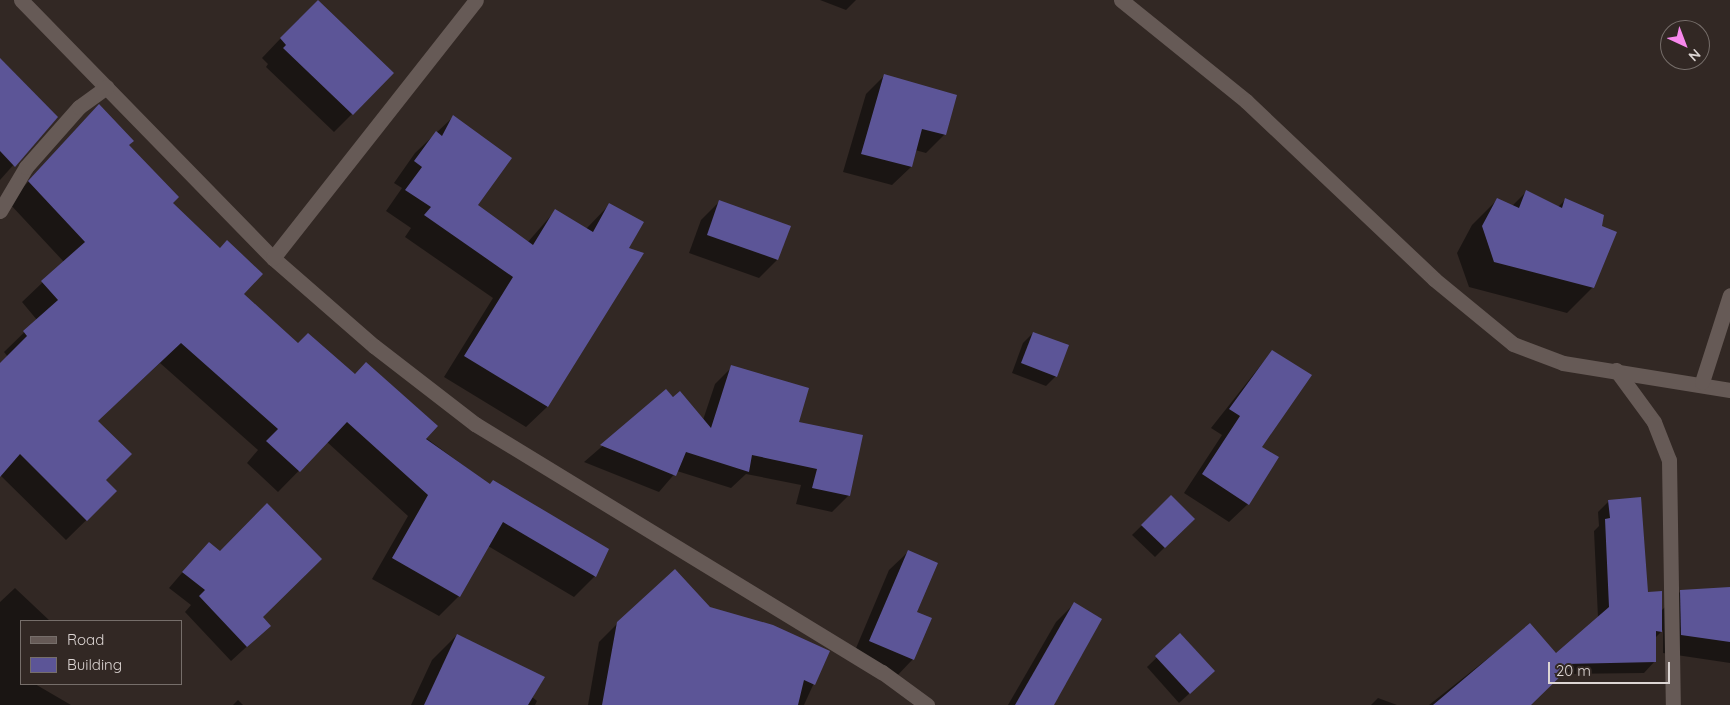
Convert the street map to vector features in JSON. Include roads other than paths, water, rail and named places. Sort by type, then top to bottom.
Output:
[{"type":"street","points":[[22,0],[273,258],[374,346],[475,424],[882,672],[928,705]]},
{"type":"street","points":[[273,258],[476,0]]},
{"type":"street","points":[[1120,0],[1246,101],[1434,279],[1505,339],[1563,363],[1702,382],[1730,390]]},
{"type":"street","points":[[0,211],[38,152],[79,107],[107,87]]},
{"type":"street","points":[[1702,382],[1730,295]]},
{"type":"street","points":[[1616,370],[1654,422],[1669,460],[1673,705]]}]
